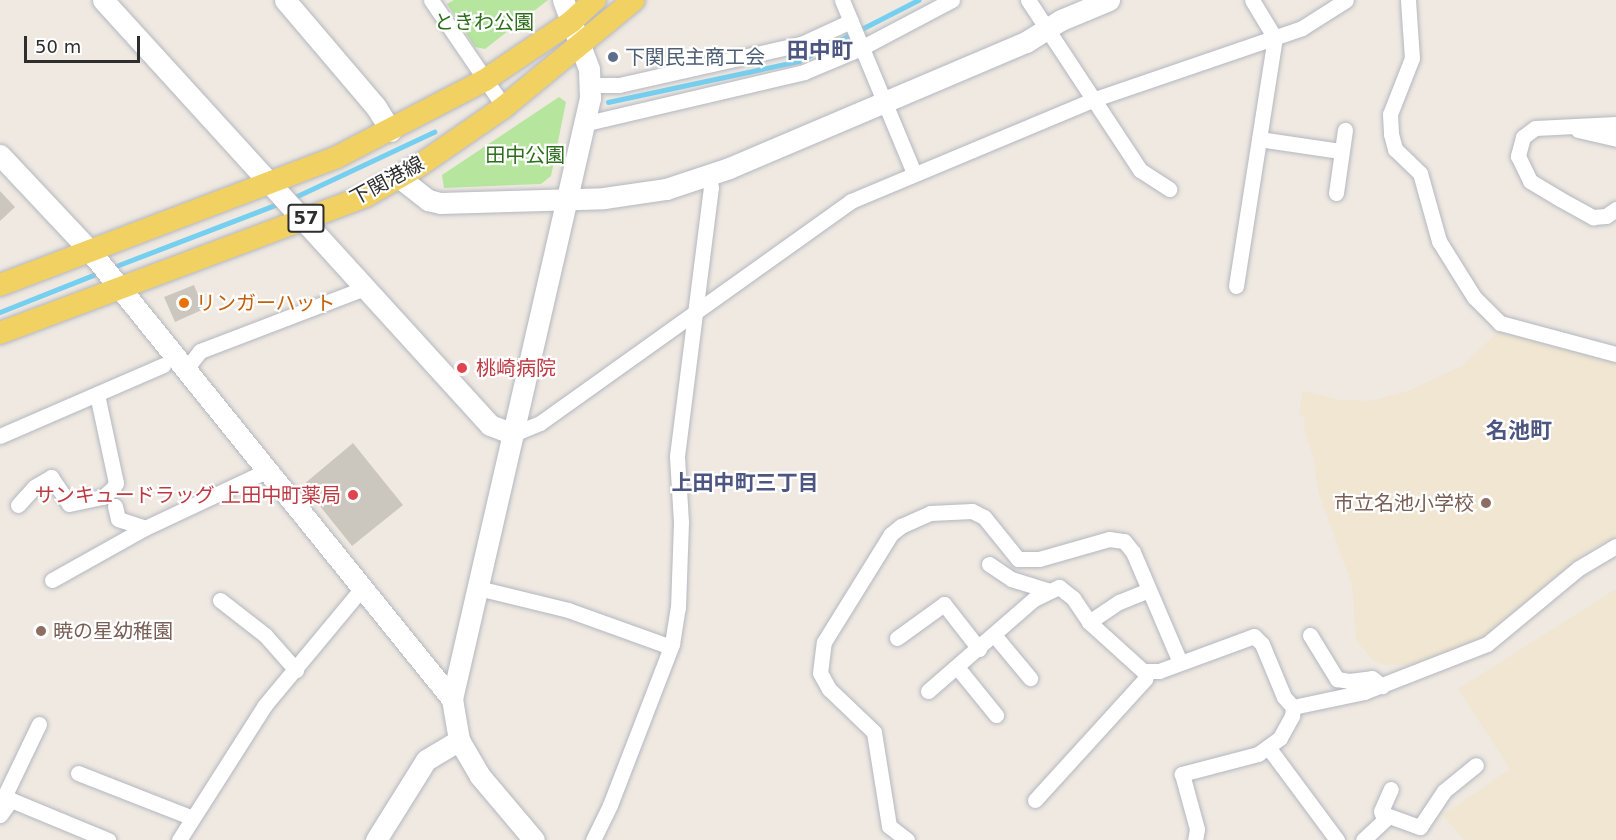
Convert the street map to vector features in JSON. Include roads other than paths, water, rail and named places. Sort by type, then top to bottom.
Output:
[{"type":"main road","name":"下関港線","points":[[0,333],[106,270],[391,131],[484,80],[571,22],[595,0]]},
{"type":"main road","name":"下関港線","points":[[0,285],[106,270],[366,196],[400,178],[504,107],[582,46],[634,0]]},
{"type":"street","points":[[103,0],[490,425],[513,434],[540,423],[838,208],[914,173],[1092,100],[1310,24],[1346,0]]},
{"type":"street","points":[[285,0],[376,108],[391,131]]},
{"type":"street","points":[[431,0],[504,107]]},
{"type":"street","points":[[534,840],[480,776],[459,740],[452,699],[568,198],[591,85],[582,46],[563,0]]},
{"type":"street","points":[[842,0],[914,173]]},
{"type":"street","points":[[583,124],[804,72],[952,0]]},
{"type":"street","points":[[1028,0],[1140,170],[1169,189]]},
{"type":"street","points":[[400,178],[428,200],[440,203],[629,195],[709,175],[1026,42],[1046,28],[1109,0]]},
{"type":"street","points":[[1236,286],[1275,38],[1252,0]]},
{"type":"street","points":[[1408,0],[1412,58],[1390,114],[1391,134],[1395,149],[1420,172],[1439,241],[1474,297],[1500,323],[1616,354]]},
{"type":"street","points":[[591,85],[619,85],[801,44],[851,23]]},
{"type":"street","points":[[1616,123],[1535,128],[1523,137],[1518,156],[1525,176],[1593,217],[1606,216],[1616,208]]},
{"type":"street","points":[[1557,125],[1616,139]]},
{"type":"street","points":[[1336,193],[1340,151],[1345,130]]},
{"type":"street","points":[[1259,139],[1340,151]]},
{"type":"street","points":[[0,155],[106,270],[452,699]]},
{"type":"street","points":[[593,840],[610,805],[671,647],[678,608],[681,522],[676,456],[711,188],[709,175]]},
{"type":"street","points":[[186,369],[200,351],[365,288]]},
{"type":"street","points":[[0,436],[163,364]]},
{"type":"street","points":[[18,505],[34,487],[51,477],[69,504],[103,497],[113,488],[116,483],[97,394]]},
{"type":"street","points":[[52,580],[145,528],[268,470]]},
{"type":"street","points":[[115,506],[118,519],[145,528]]},
{"type":"street","points":[[907,840],[889,826],[874,732],[829,688],[820,673],[824,642],[891,534],[930,513],[955,509],[984,517],[1018,559],[1040,558],[1117,538],[1129,544],[1180,662]]},
{"type":"street","points":[[1293,707],[1382,686],[1497,639],[1579,568],[1616,546]]},
{"type":"street","points":[[989,564],[1011,579],[1047,590]]},
{"type":"street","points":[[928,690],[1047,590],[1059,587],[1067,591],[1089,622],[1137,667],[1147,672],[1254,636],[1262,644],[1284,697],[1293,707]]},
{"type":"street","points":[[179,840],[245,734],[345,605],[363,588]]},
{"type":"street","points":[[478,588],[568,610],[671,647]]},
{"type":"street","points":[[1089,622],[1119,602],[1149,590]]},
{"type":"street","points":[[220,600],[266,635],[296,670]]},
{"type":"street","points":[[897,638],[944,604],[979,649]]},
{"type":"street","points":[[1310,635],[1337,679],[1349,681],[1372,678],[1382,686]]},
{"type":"street","points":[[995,636],[1029,678]]},
{"type":"street","points":[[957,667],[996,715]]},
{"type":"street","points":[[1035,800],[1145,680],[1147,672]]},
{"type":"street","points":[[1195,840],[1197,829],[1182,774],[1242,759],[1268,747],[1290,724],[1293,707]]},
{"type":"street","points":[[39,724],[4,797],[108,840]]},
{"type":"street","points":[[376,840],[426,760],[459,740]]},
{"type":"street","points":[[1268,747],[1337,840]]},
{"type":"street","points":[[1363,840],[1384,820],[1395,815],[1420,827],[1444,791],[1476,765]]},
{"type":"street","points":[[78,773],[193,818]]},
{"type":"street","points":[[1384,820],[1381,812],[1391,789]]},
{"type":"street","points":[[0,815],[11,800]]},
{"type":"waterway","points":[[608,102],[799,61],[918,0]]},
{"type":"waterway","points":[[293,198],[434,132]]},
{"type":"waterway","points":[[111,268],[280,203]]},
{"type":"waterway","points":[[0,312],[101,272]]},
{"type":"place","name":"下関民主商工会","points":[[613,57]]},
{"type":"place","name":"リンガーハット","points":[[184,303]]},
{"type":"place","name":"桃崎病院","points":[[462,368]]},
{"type":"place","name":"サンキュードラッグ 上田中町薬局","points":[[353,495]]},
{"type":"place","name":"市立名池小学校","points":[[1486,503]]},
{"type":"place","name":"暁の星幼稚園","points":[[41,631]]},
{"type":"district","name":"田中町","points":[[820,51]]},
{"type":"district","name":"名池町","points":[[1519,431]]},
{"type":"district","name":"上田中町三丁目","points":[[745,483]]},
{"type":"park label","name":"ときわ公園","points":[[484,22]]},
{"type":"park label","name":"田中公園","points":[[525,155]]}]
